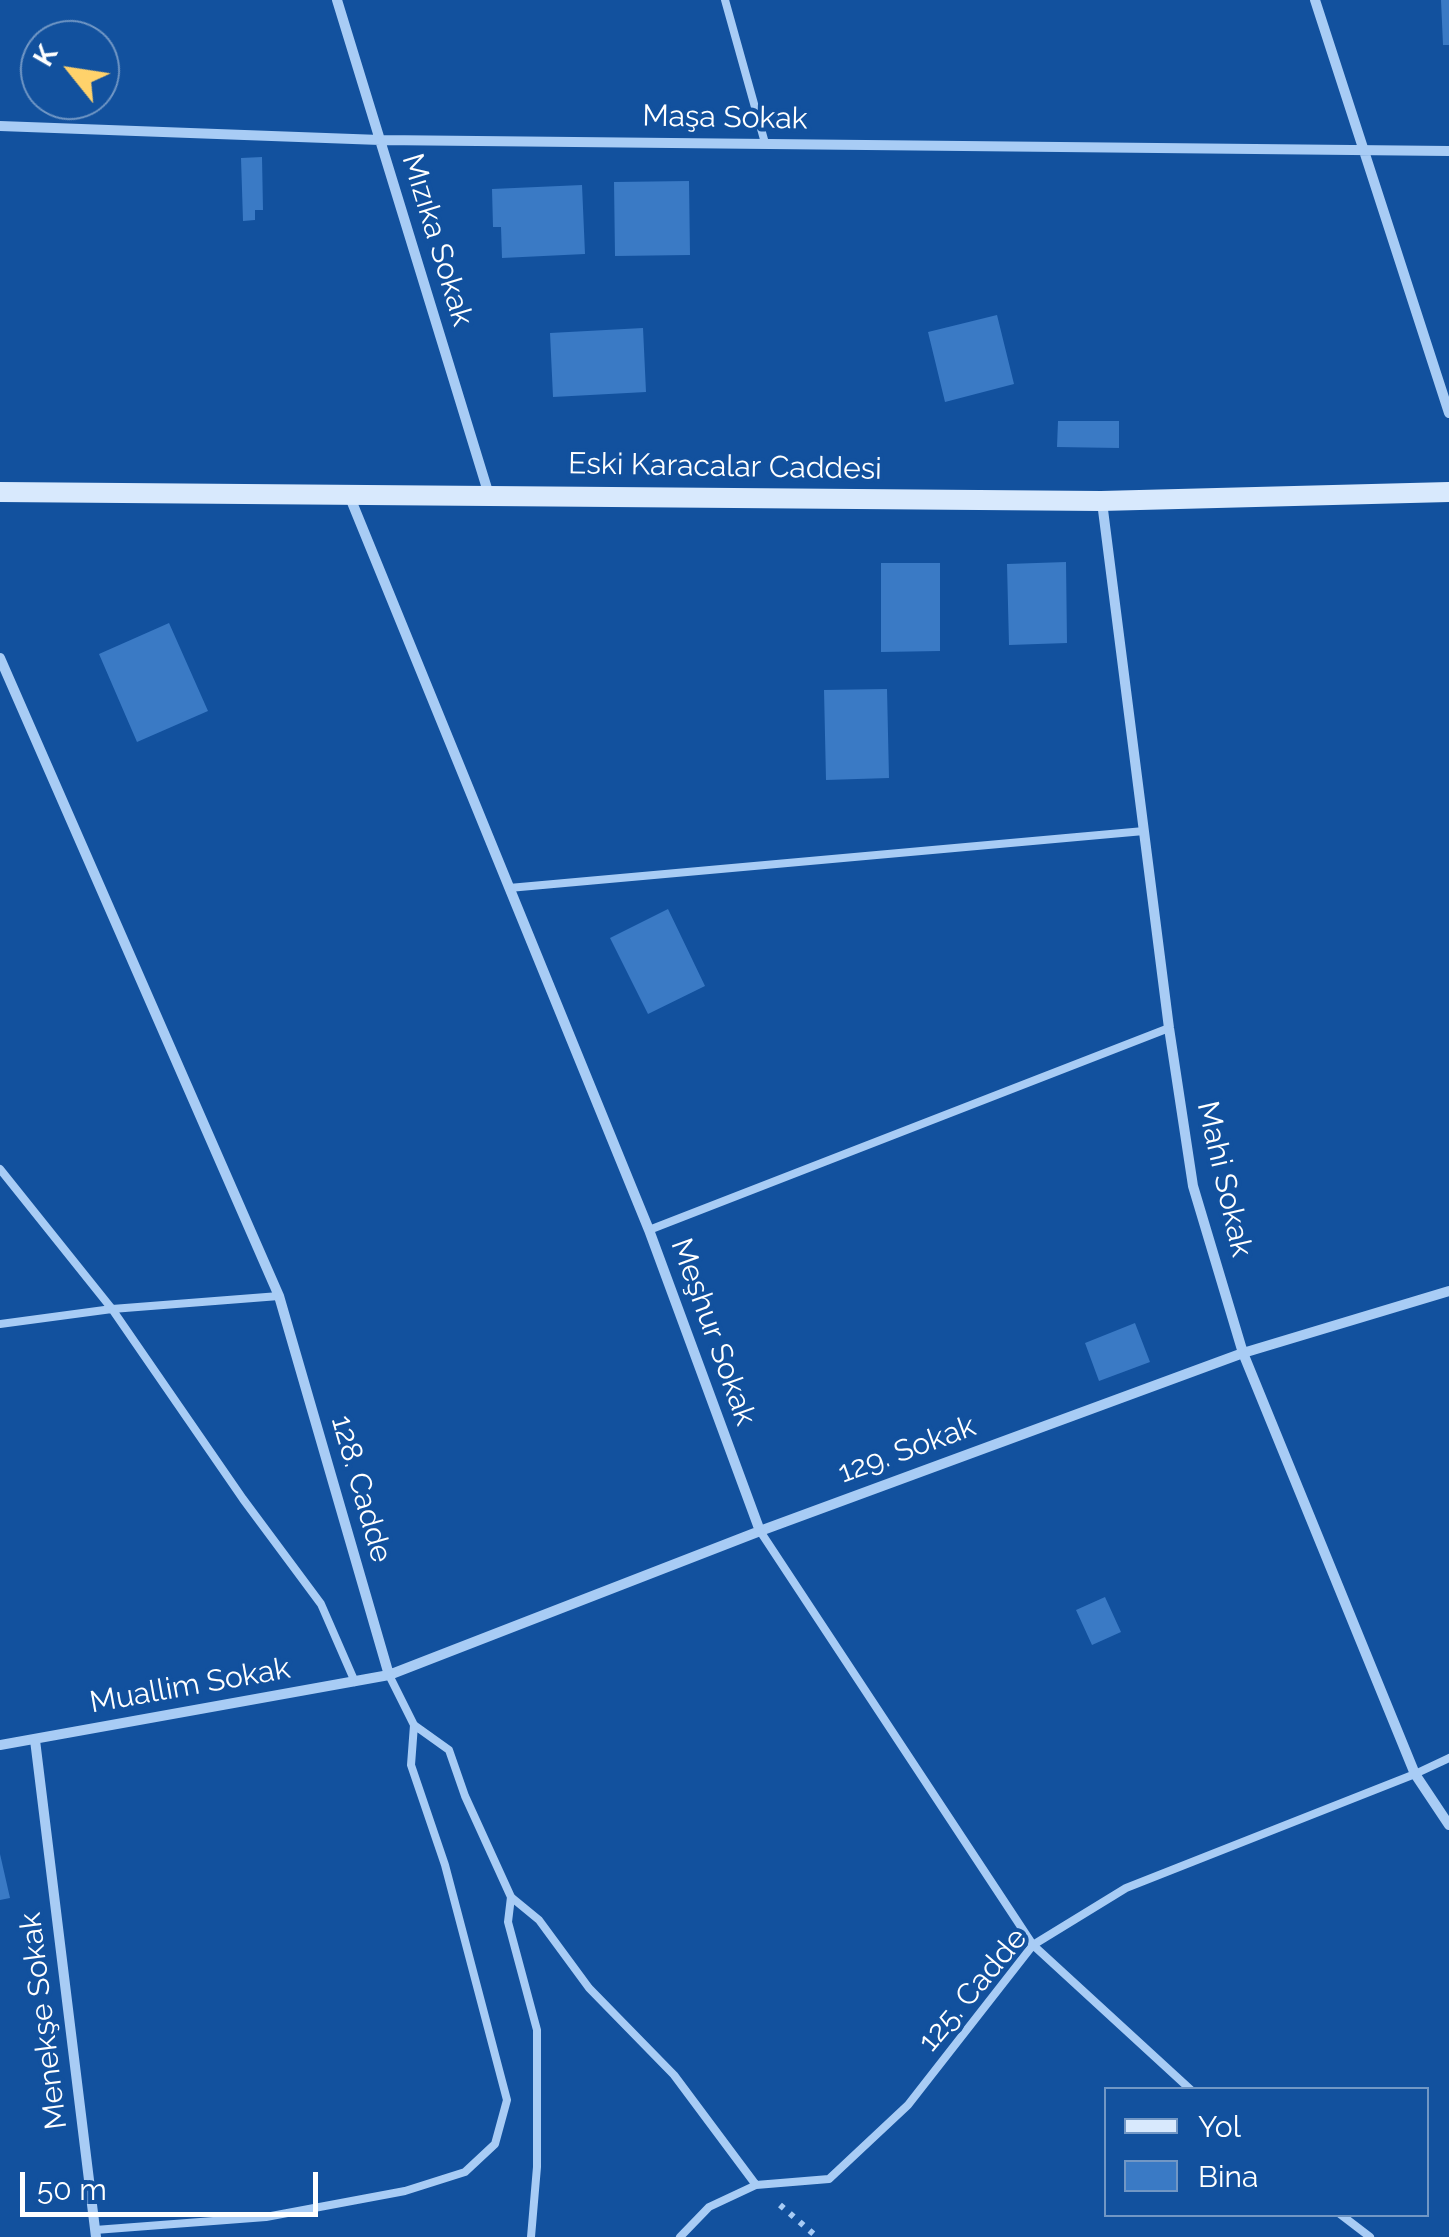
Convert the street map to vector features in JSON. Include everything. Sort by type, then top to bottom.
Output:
[{"type":"street","name":"Mızıka Sokak","points":[[338,0],[490,495]]},
{"type":"street","points":[[1315,0],[1449,414]]},
{"type":"street","name":"Maşa Sokak","points":[[0,126],[380,140],[1449,151]]},
{"type":"street","name":"Eski Karacalar Caddesi","points":[[0,492],[1102,501],[1449,492]]},
{"type":"street","name":"Meşhur Sokak","points":[[348,494],[649,1230],[760,1531]]},
{"type":"street","name":"Mahi Sokak","points":[[1102,501],[1193,1186],[1242,1353],[1415,1774],[1449,1825]]},
{"type":"street","name":"128. Cadde","points":[[0,658],[279,1296],[389,1675]]},
{"type":"street","name":"129. Sokak","points":[[389,1675],[760,1531],[1242,1353],[1449,1291]]},
{"type":"street","name":"Muallim Sokak","points":[[0,1745],[389,1675]]},
{"type":"street","name":"Menekşe Sokak","points":[[35,1740],[95,2233]]},
{"type":"lane","points":[[724,0],[765,143]]},
{"type":"lane","points":[[510,888],[1144,831]]},
{"type":"lane","points":[[649,1230],[1169,1028]]},
{"type":"lane","points":[[0,1170],[112,1308],[321,1604],[355,1682]]},
{"type":"lane","points":[[0,1324],[112,1308],[279,1296]]},
{"type":"lane","name":"Meşhur Sokak","points":[[760,1531],[1033,1946],[1188,2087]]},
{"type":"lane","name":"128. Cadde","points":[[389,1675],[414,1725],[450,1750],[465,1796],[511,1897],[540,1920],[589,1988],[674,2074],[756,2185]]},
{"type":"lane","points":[[95,2233],[266,2217],[405,2191],[465,2172],[495,2144],[507,2100],[445,1865],[410,1765],[414,1725]]},
{"type":"lane","name":"125. Cadde","points":[[756,2185],[828,2180],[908,2105],[1033,1946],[1126,1888],[1449,1758]]},
{"type":"lane","points":[[511,1897],[508,1922],[537,2030],[531,2237]]},
{"type":"lane","points":[[680,2237],[709,2206],[756,2185]]},
{"type":"lane","points":[[1344,2217],[1370,2237]]},
{"type":"path","points":[[756,2185],[817,2237]]},
{"type":"building","points":[[1441,0],[1449,0],[1449,45],[1443,45]]},
{"type":"building","points":[[262,157],[263,210],[255,210],[255,220],[243,221],[241,158]]},
{"type":"building","points":[[689,181],[690,255],[615,256],[614,182]]},
{"type":"building","points":[[582,185],[585,254],[502,258],[501,227],[493,227],[492,189]]},
{"type":"building","points":[[997,315],[1014,384],[945,402],[928,332]]},
{"type":"building","points":[[643,328],[646,392],[553,397],[550,333]]},
{"type":"building","points":[[1058,421],[1119,421],[1119,448],[1057,447]]},
{"type":"building","points":[[1066,562],[1067,643],[1009,645],[1007,564]]},
{"type":"building","points":[[881,563],[940,563],[940,651],[881,652]]},
{"type":"building","points":[[169,623],[208,711],[137,742],[99,654]]},
{"type":"building","points":[[887,689],[889,778],[826,780],[824,690]]},
{"type":"building","points":[[668,909],[705,986],[648,1014],[610,938]]},
{"type":"building","points":[[1135,1323],[1150,1362],[1099,1381],[1085,1343]]},
{"type":"building","points":[[1105,1597],[1121,1632],[1092,1645],[1076,1610]]},
{"type":"building","points":[[0,1854],[10,1898],[0,1900]]}]
